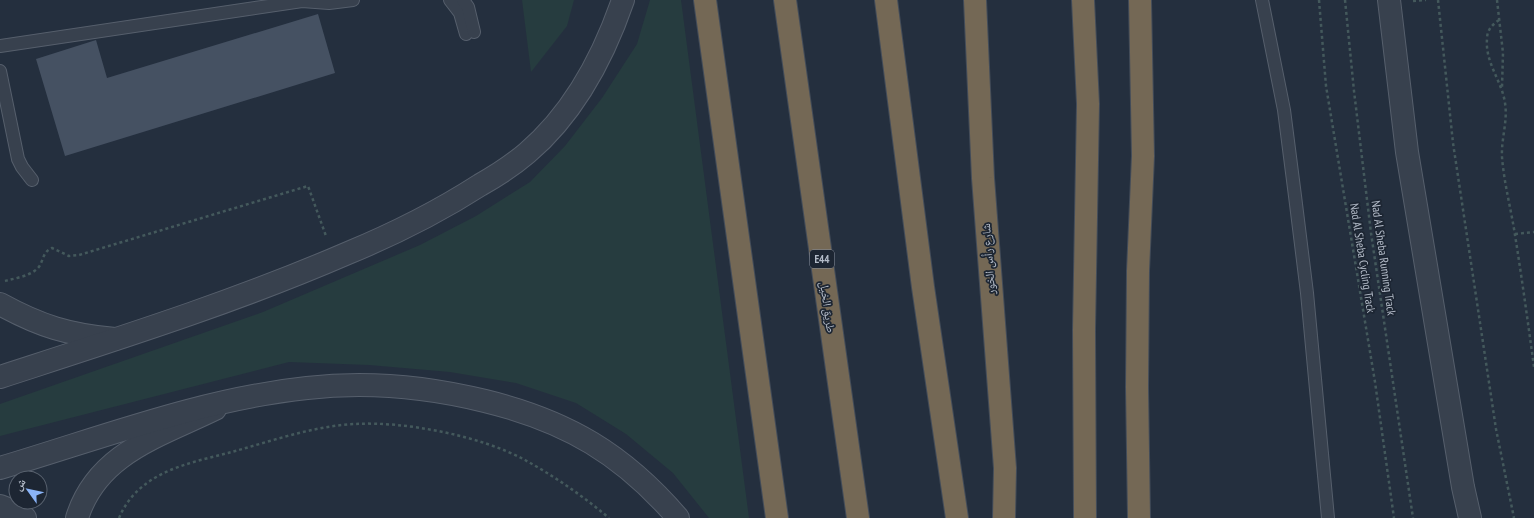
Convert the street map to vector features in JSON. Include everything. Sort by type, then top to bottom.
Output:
[{"type":"highway","points":[[705,0],[777,518]]},
{"type":"highway","name":"طريق الخيل","points":[[785,0],[858,518]]},
{"type":"highway","points":[[886,0],[923,287],[957,518]]},
{"type":"highway","name":"شارع رأس الخور","points":[[975,0],[983,178],[1005,468],[1004,518]]},
{"type":"highway","points":[[1082,0],[1088,104],[1084,330],[1085,518]]},
{"type":"highway","points":[[1139,518],[1137,379],[1138,271],[1143,156],[1140,0]]},
{"type":"street","points":[[0,378],[267,287],[333,260],[419,221],[474,189],[527,153],[553,127],[576,98],[595,67],[611,34],[623,0]]},
{"type":"street","points":[[1389,0],[1407,152],[1461,473],[1470,518]]},
{"type":"street","points":[[0,304],[55,330],[85,336],[115,339]]},
{"type":"street","points":[[0,468],[164,418],[234,401],[308,388],[353,385],[420,389],[464,396],[506,406],[548,420],[586,438],[622,462],[655,491],[678,518]]},
{"type":"street","points":[[77,518],[85,496],[97,478],[112,463],[129,450],[234,401]]},
{"type":"street","points":[[0,506],[18,513],[25,518]]},
{"type":"lane","points":[[0,46],[303,0],[329,3],[353,0]]},
{"type":"lane","points":[[450,0],[460,13],[470,33],[468,7],[463,0]]},
{"type":"lane","points":[[1262,0],[1284,110],[1295,196],[1308,300],[1328,518]]},
{"type":"lane","points":[[0,71],[18,159],[32,180]]},
{"type":"path","name":"Nad Al Sheba Cycling Track","points":[[1319,0],[1326,86],[1375,382],[1394,518]]},
{"type":"path","name":"Nad Al Sheba Running Track","points":[[1345,0],[1371,233],[1413,518]]},
{"type":"path","points":[[1438,0],[1454,143],[1496,429],[1514,518]]},
{"type":"path","points":[[1497,0],[1502,53],[1502,88],[1506,114],[1502,156],[1534,367]]},
{"type":"path","points":[[1499,20],[1490,28],[1486,41],[1489,57],[1502,88]]},
{"type":"path","points":[[0,283],[31,273],[39,266],[46,251],[52,248],[69,256],[78,255],[308,186],[333,260]]},
{"type":"path","points":[[1515,234],[1534,232]]},
{"type":"path","points":[[119,518],[123,508],[140,488],[164,472],[178,466],[323,428],[354,424],[384,424],[434,431],[500,449],[524,460],[589,501],[609,518]]},
{"type":"green space","points":[[522,0],[574,0],[567,26],[531,72]]},
{"type":"green space","points":[[650,0],[681,0],[749,518],[709,518],[673,473],[626,434],[576,403],[516,383],[450,372],[369,365],[289,362],[0,436],[0,404],[263,312],[420,245],[476,216],[530,182],[565,146],[602,98],[637,44]]},
{"type":"building","points":[[318,14],[335,73],[65,156],[36,59],[96,40],[107,78]]}]
